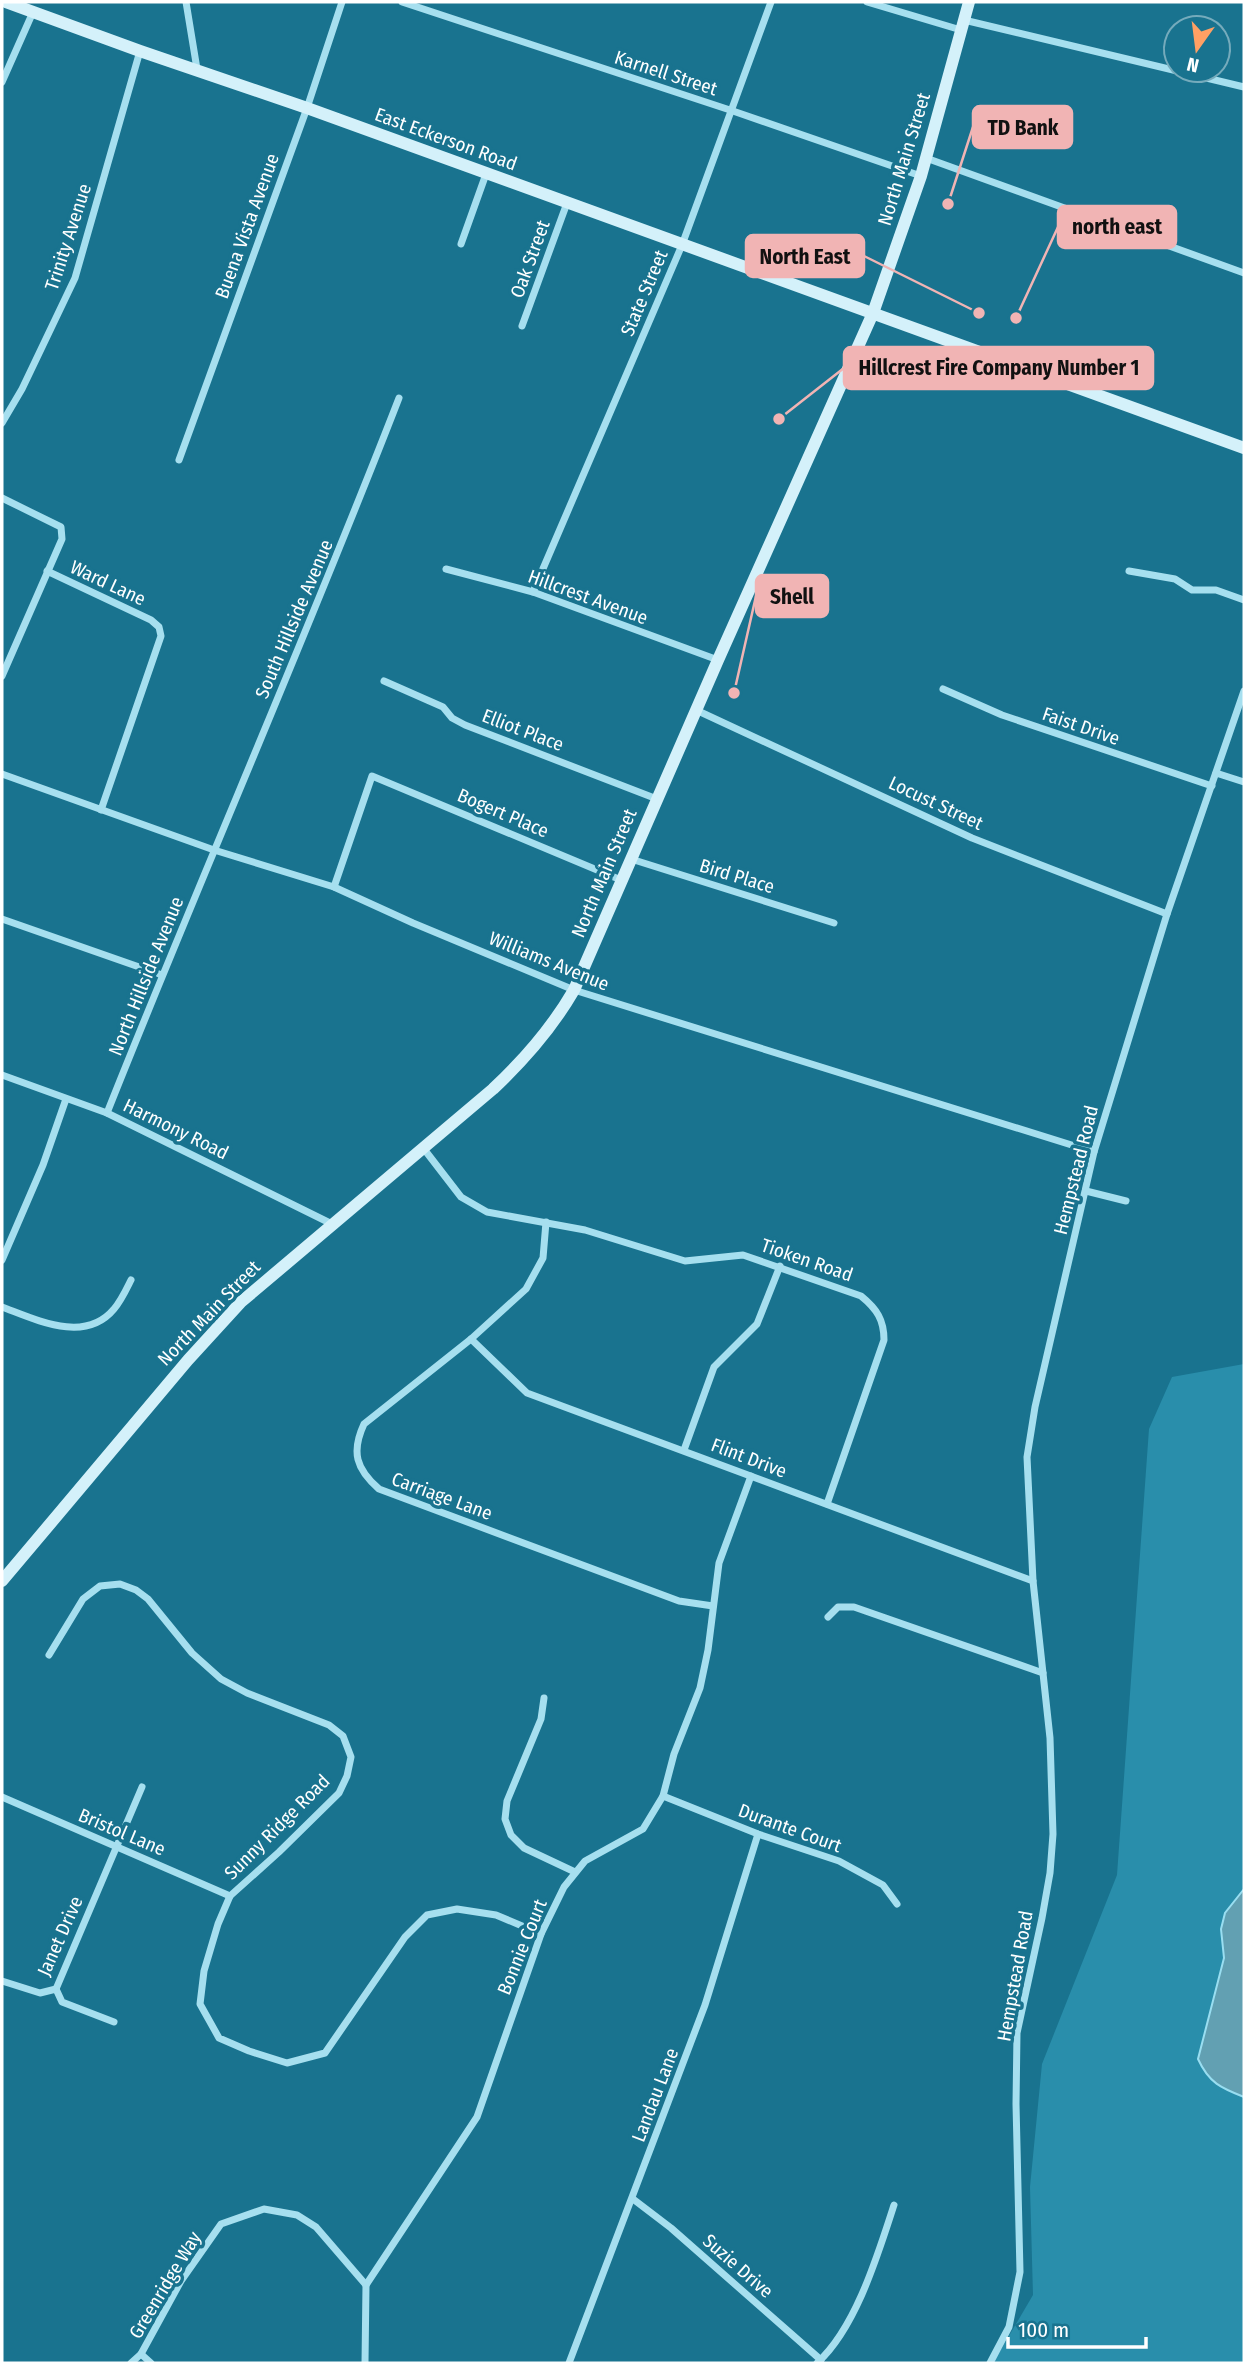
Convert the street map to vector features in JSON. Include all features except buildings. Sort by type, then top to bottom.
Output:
[{"type":"main road","name":"East Eckerson Road","points":[[6,2],[307,108],[1244,448]]},
{"type":"main road","name":"North Main Street","points":[[2,1581],[214,1330],[241,1303],[519,1065],[559,1016],[574,990],[873,313],[926,158],[969,2]]},
{"type":"street","points":[[186,2],[197,69]]},
{"type":"street","name":"Buena Vista Avenue","points":[[179,460],[307,108],[342,2]]},
{"type":"street","name":"Karnell Street","points":[[402,2],[920,176]]},
{"type":"street","name":"State Street","points":[[533,592],[682,245],[771,2]]},
{"type":"street","points":[[867,2],[1244,88]]},
{"type":"street","points":[[2,82],[33,12]]},
{"type":"street","name":"Trinity Avenue","points":[[2,423],[22,388],[75,278],[140,51]]},
{"type":"street","points":[[926,158],[1244,273]]},
{"type":"street","points":[[461,244],[486,174]]},
{"type":"street","name":"Oak Street","points":[[522,326],[567,203]]},
{"type":"street","name":"South Hillside Avenue","points":[[214,850],[349,528],[399,398]]},
{"type":"street","name":"Ward Lane","points":[[2,498],[61,527],[62,539],[47,571],[151,620],[159,627],[161,636],[101,810]]},
{"type":"street","name":"Hillcrest Avenue","points":[[446,569],[533,592],[718,660]]},
{"type":"street","points":[[2,676],[47,571]]},
{"type":"street","points":[[1129,571],[1175,579],[1192,590],[1216,590],[1244,600]]},
{"type":"street","name":"Elliot Place","points":[[384,681],[443,707],[452,718],[465,725],[657,799]]},
{"type":"street","name":"Faist Drive","points":[[943,689],[1002,715],[1212,786]]},
{"type":"street","name":"Hempstead Road","points":[[990,2363],[1009,2328],[1020,2272],[1017,2033],[1042,1918],[1052,1854],[1051,1738],[1033,1581],[1027,1457],[1035,1408],[1094,1152],[1167,914],[1244,691]]},
{"type":"street","name":"Locust Street","points":[[696,710],[972,838],[1167,914]]},
{"type":"street","points":[[1216,773],[1244,782]]},
{"type":"street","name":"Williams Avenue","points":[[2,774],[214,850],[334,887],[574,990],[1094,1152]]},
{"type":"street","name":"Bogert Place","points":[[334,887],[372,776],[621,880]]},
{"type":"street","name":"North Hillside Avenue","points":[[107,1113],[214,850]]},
{"type":"street","name":"Bird Place","points":[[631,859],[834,923]]},
{"type":"street","points":[[2,919],[162,975]]},
{"type":"street","name":"Harmony Road","points":[[2,1075],[107,1113],[332,1224]]},
{"type":"street","points":[[2,1260],[43,1165],[66,1099]]},
{"type":"street","name":"Tioken Road","points":[[424,1149],[461,1197],[487,1212],[585,1230],[685,1261],[743,1255],[861,1296],[876,1309],[884,1325],[884,1340],[827,1504]]},
{"type":"street","points":[[1086,1191],[1126,1201]]},
{"type":"street","name":"Carriage Lane","points":[[546,1223],[542,1258],[526,1289],[471,1339],[364,1424],[356,1452],[363,1475],[379,1489],[679,1601],[713,1606]]},
{"type":"street","points":[[2,1232],[12,1236]]},
{"type":"street","points":[[684,1450],[714,1367],[757,1324],[780,1266]]},
{"type":"street","points":[[2,1307],[61,1327],[91,1326],[113,1310],[131,1280]]},
{"type":"street","name":"Flint Drive","points":[[471,1339],[527,1393],[1033,1581]]},
{"type":"street","name":"Bonnie Court","points":[[366,2285],[477,2117],[541,1934],[564,1887],[585,1861],[643,1829],[663,1796],[674,1754],[700,1688],[708,1650],[719,1563],[751,1476]]},
{"type":"street","name":"Sunny Ridge Road","points":[[49,1655],[83,1600],[100,1586],[120,1584],[136,1590],[148,1599],[192,1653],[221,1679],[247,1693],[329,1725],[342,1737],[351,1757],[347,1776],[339,1793],[230,1896],[218,1924],[204,1971],[200,2004],[219,2038],[287,2063],[325,2053],[405,1937],[427,1915],[457,1909],[496,1915],[541,1934]]},
{"type":"street","points":[[828,1617],[838,1607],[854,1607],[1043,1673]]},
{"type":"street","points":[[544,1698],[541,1719],[507,1801],[505,1819],[511,1835],[524,1848],[575,1872]]},
{"type":"street","name":"Janet Drive","points":[[2,1981],[40,1993],[56,1989],[142,1787]]},
{"type":"street","name":"Durante Court","points":[[663,1796],[758,1835],[839,1861],[883,1885],[897,1904]]},
{"type":"street","name":"Bristol Lane","points":[[2,1797],[230,1896]]},
{"type":"street","name":"Landau Lane","points":[[569,2363],[705,2005],[758,1835]]},
{"type":"street","points":[[56,1989],[62,2002],[114,2022]]},
{"type":"street","name":"Suzie Drive","points":[[633,2199],[671,2228],[819,2361]]},
{"type":"street","points":[[819,2361],[841,2334],[870,2277],[894,2205]]},
{"type":"street","name":"Greenridge Way","points":[[131,2363],[141,2354],[181,2281],[221,2224],[264,2209],[297,2215],[316,2227],[366,2285]]},
{"type":"street","points":[[365,2363],[366,2285]]},
{"type":"street","points":[[141,2354],[151,2363]]},
{"type":"shaded area","points":[[1244,1364],[1244,2363],[993,2363],[1033,2295],[1030,2187],[1042,2064],[1117,1875],[1149,1429],[1172,1377]]},
{"type":"shaded area","points":[[1244,1889],[1244,2097],[1216,2084],[1198,2059],[1224,1958],[1221,1929],[1225,1913]]},
{"type":"place","name":"TD Bank","points":[[948,204]]},
{"type":"place","name":"North East","points":[[979,313]]},
{"type":"place","name":"north east","points":[[1016,318]]},
{"type":"place","name":"Hillcrest Fire Company Number 1","points":[[779,419]]},
{"type":"place","name":"Shell","points":[[734,693]]}]
